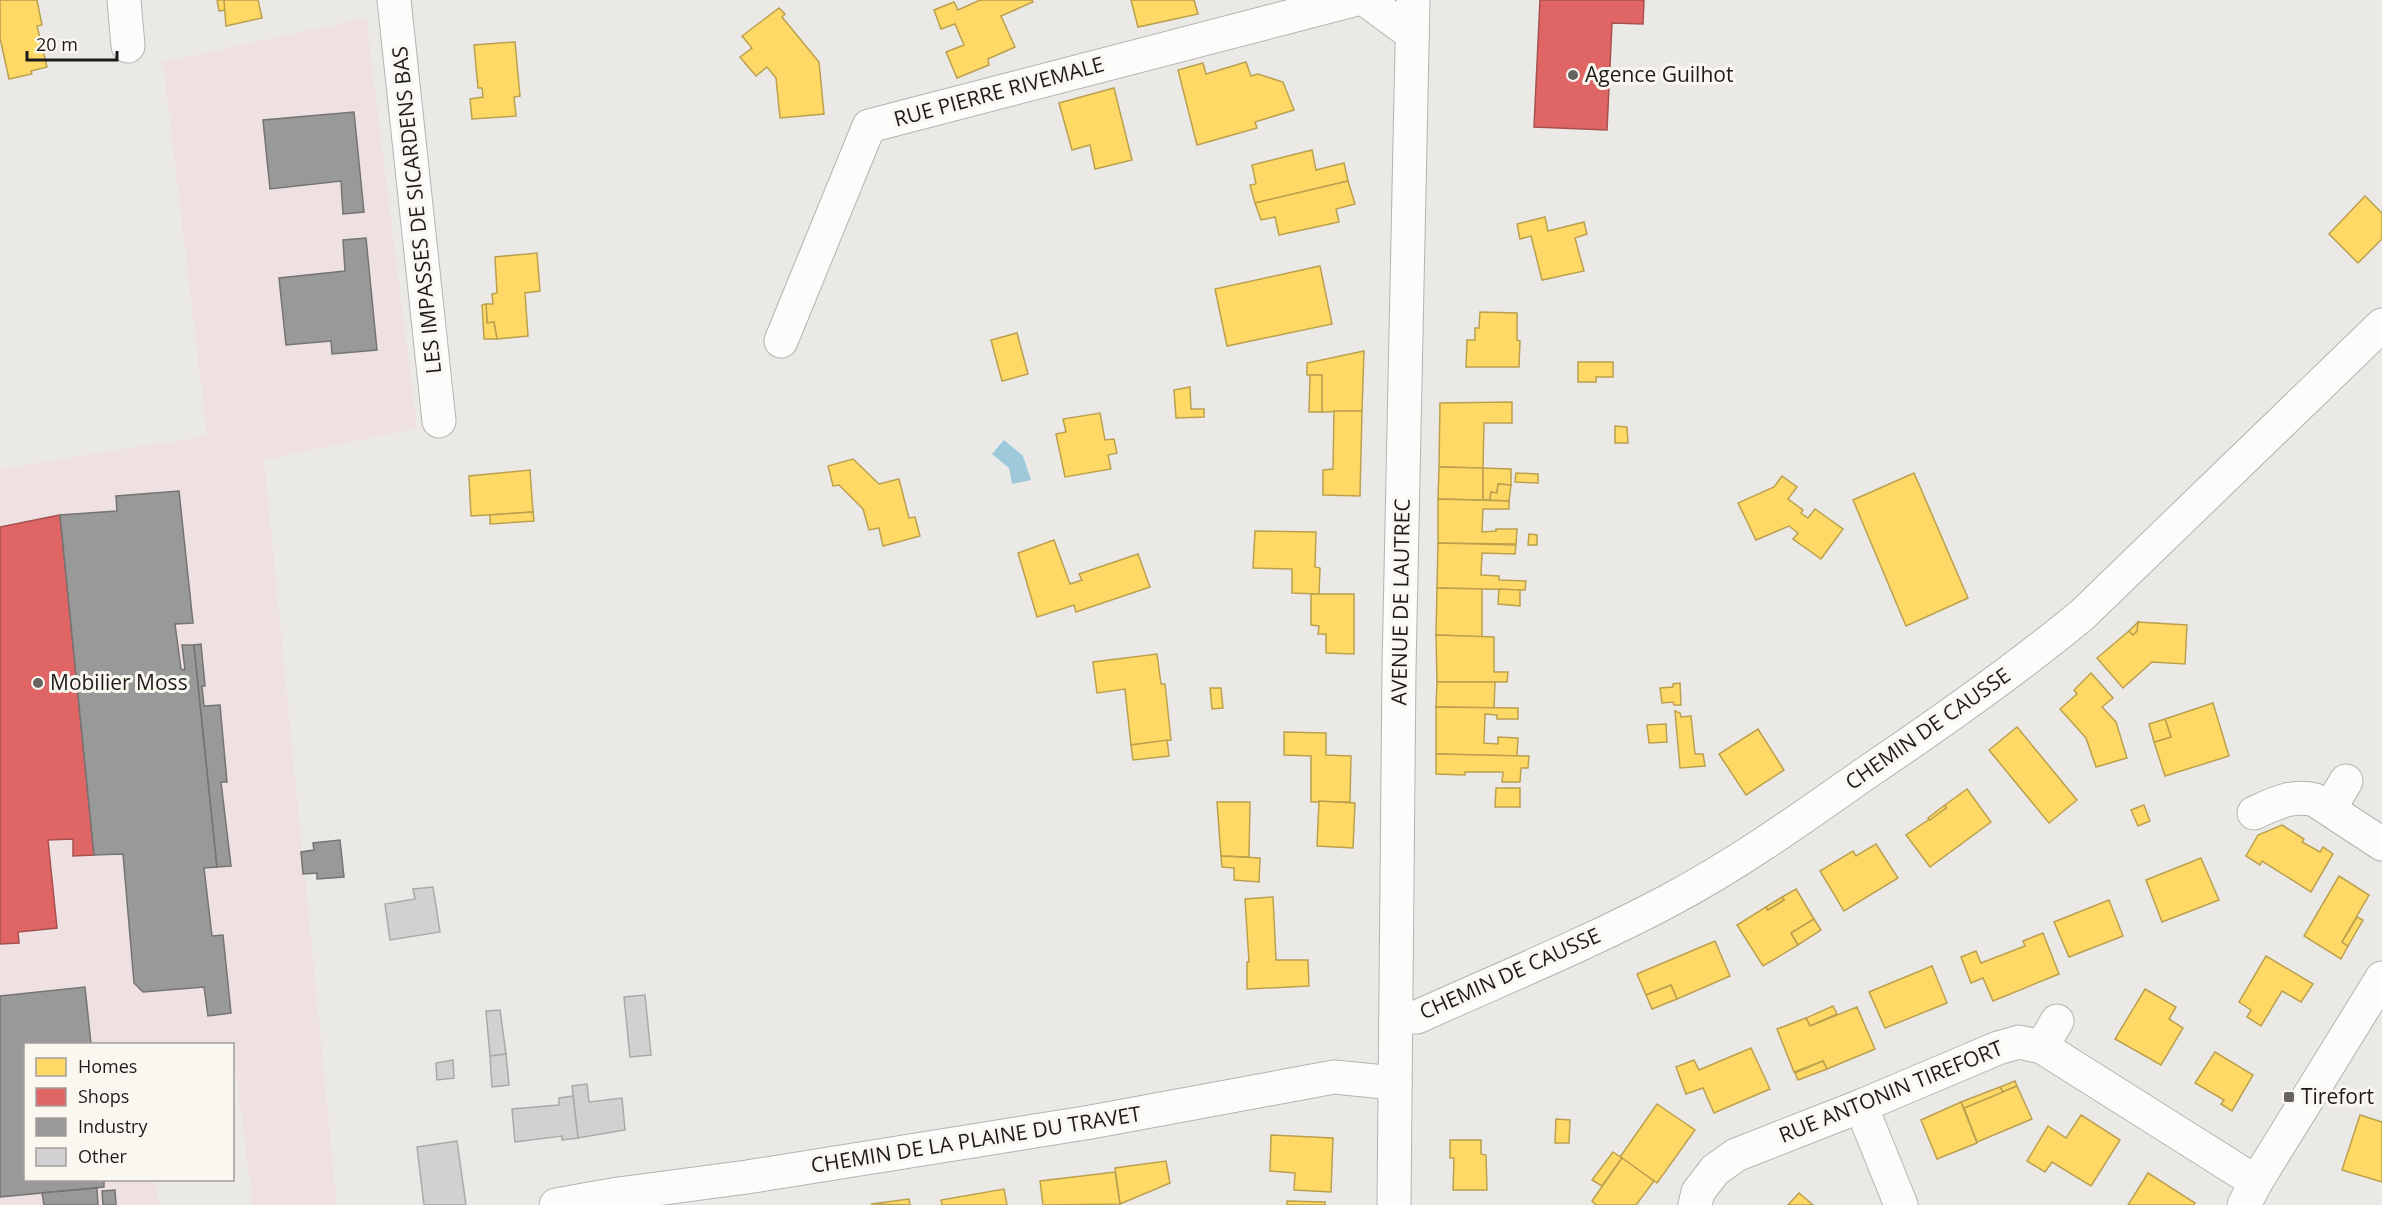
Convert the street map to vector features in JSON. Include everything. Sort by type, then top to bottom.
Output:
[{"type":"street","points":[[124,0],[128,46]]},
{"type":"street","name":"LES IMPASSES DE SICARDENS BAS","points":[[394,0],[439,421]]},
{"type":"street","name":"RUE PIERRE RIVEMALE","points":[[781,341],[869,126],[1353,0]]},
{"type":"street","points":[[1366,0],[1413,34]]},
{"type":"street","name":"AVENUE DE LAUTREC","points":[[1394,1205],[1400,668],[1413,0]]},
{"type":"street","name":"CHEMIN DE CAUSSE","points":[[1396,1017],[1417,1017],[1627,922],[1670,900],[1740,860],[1957,711],[2049,643],[2082,615],[2382,325]]},
{"type":"street","points":[[2253,813],[2290,798],[2303,797],[2315,800],[2338,795],[2382,844]]},
{"type":"street","points":[[2250,1194],[2382,978]]},
{"type":"street","name":"RUE ANTONIN TIREFORT","points":[[1695,1205],[1698,1192],[1715,1170],[1736,1155],[1861,1106],[2008,1044],[2031,1043],[2049,1034],[2250,1194]]},
{"type":"street","name":"CHEMIN DE LA PLAINE DU TRAVET","points":[[556,1205],[618,1194],[770,1174],[1103,1120],[1334,1077],[1395,1083]]},
{"type":"street","points":[[1861,1106],[1901,1205]]},
{"type":"shaded area","points":[[366,18],[417,428],[264,460],[337,1205],[253,1205],[234,1059],[234,1043],[24,1043],[24,1181],[156,1181],[159,1205],[0,1205],[0,469],[207,436],[163,62]]},
{"type":"water","points":[[1004,440],[1023,456],[1031,480],[1012,484],[1009,468],[992,454]]},
{"type":"building: Homes","points":[[0,0],[37,0],[42,25],[37,26],[47,67],[31,71],[32,74],[9,79],[0,38]]},
{"type":"building: Homes","points":[[217,0],[224,0],[226,10],[219,11]]},
{"type":"building: Homes","points":[[224,0],[258,0],[262,18],[226,26]]},
{"type":"building: Homes","points":[[980,0],[1032,0],[1033,2],[1001,16],[1015,47],[988,59],[989,65],[957,78],[946,52],[964,45],[955,24],[941,29],[934,10],[954,2],[958,10]]},
{"type":"building: Homes","points":[[1131,0],[1194,0],[1198,14],[1138,27]]},
{"type":"building: Homes","points":[[779,8],[785,14],[782,17],[819,62],[824,114],[780,118],[776,78],[767,67],[756,76],[740,57],[752,48],[742,36]]},
{"type":"building: Homes","points":[[515,42],[520,96],[514,97],[516,116],[472,119],[470,99],[483,97],[482,88],[478,88],[474,45]]},
{"type":"building: Homes","points":[[1246,62],[1251,76],[1258,74],[1283,82],[1294,110],[1255,122],[1257,128],[1197,145],[1178,70],[1203,63],[1206,74]]},
{"type":"building: Homes","points":[[1114,88],[1132,160],[1095,169],[1090,145],[1072,150],[1059,103]]},
{"type":"building: Homes","points":[[1312,150],[1316,170],[1344,163],[1348,181],[1255,203],[1250,185],[1256,184],[1252,165]]},
{"type":"building: Homes","points":[[1348,181],[1355,204],[1336,209],[1339,222],[1279,235],[1275,217],[1261,220],[1255,203]]},
{"type":"building: Homes","points":[[2365,196],[2382,213],[2382,239],[2358,263],[2329,234]]},
{"type":"building: Homes","points":[[1545,217],[1548,231],[1584,222],[1587,234],[1575,238],[1584,271],[1542,280],[1531,236],[1520,239],[1517,224]]},
{"type":"building: Homes","points":[[537,253],[540,291],[525,293],[528,336],[497,339],[494,322],[487,323],[486,304],[493,304],[492,294],[497,293],[495,257]]},
{"type":"building: Homes","points":[[1320,266],[1332,324],[1227,346],[1215,289]]},
{"type":"building: Homes","points":[[486,304],[487,323],[494,322],[497,339],[484,339],[482,305]]},
{"type":"building: Homes","points":[[1480,312],[1517,313],[1517,340],[1520,341],[1519,367],[1466,367],[1467,340],[1475,340],[1475,328],[1479,328]]},
{"type":"building: Homes","points":[[1017,333],[1028,374],[1002,381],[991,340]]},
{"type":"building: Homes","points":[[1364,351],[1362,411],[1322,412],[1322,375],[1307,375],[1307,363]]},
{"type":"building: Homes","points":[[1578,362],[1613,362],[1613,377],[1596,377],[1596,382],[1578,382]]},
{"type":"building: Homes","points":[[1310,375],[1322,375],[1322,412],[1309,412]]},
{"type":"building: Homes","points":[[1190,387],[1191,409],[1204,409],[1204,417],[1176,418],[1174,390]]},
{"type":"building: Homes","points":[[1512,402],[1512,423],[1484,423],[1483,468],[1439,467],[1440,403]]},
{"type":"building: Homes","points":[[1334,411],[1362,411],[1360,496],[1323,495],[1323,470],[1333,469]]},
{"type":"building: Homes","points":[[1100,413],[1105,440],[1114,439],[1117,453],[1108,455],[1111,469],[1065,477],[1056,434],[1066,432],[1063,419]]},
{"type":"building: Homes","points":[[1615,426],[1627,427],[1628,443],[1615,443]]},
{"type":"building: Homes","points":[[853,459],[879,484],[899,479],[909,518],[915,517],[920,536],[883,546],[879,528],[869,530],[863,509],[839,485],[833,486],[828,466]]},
{"type":"building: Homes","points":[[1439,467],[1483,468],[1483,500],[1438,499]]},
{"type":"building: Homes","points":[[1483,468],[1511,469],[1511,485],[1498,484],[1497,493],[1491,492],[1490,500],[1483,500]]},
{"type":"building: Homes","points":[[530,470],[533,512],[471,516],[469,476]]},
{"type":"building: Homes","points":[[1516,473],[1538,474],[1538,483],[1515,482]]},
{"type":"building: Homes","points":[[1914,473],[1968,598],[1906,626],[1853,500]]},
{"type":"building: Homes","points":[[1782,476],[1797,487],[1788,499],[1803,510],[1801,513],[1808,518],[1815,509],[1843,529],[1821,559],[1793,539],[1798,533],[1789,526],[1756,540],[1738,503],[1774,487]]},
{"type":"building: Homes","points":[[1498,484],[1511,485],[1509,501],[1490,500],[1491,492],[1497,493]]},
{"type":"building: Homes","points":[[1438,499],[1509,501],[1509,509],[1483,509],[1482,532],[1517,529],[1516,544],[1438,543]]},
{"type":"building: Homes","points":[[533,512],[534,521],[490,524],[490,515]]},
{"type":"building: Homes","points":[[1255,531],[1316,532],[1315,567],[1320,568],[1319,594],[1292,593],[1292,569],[1253,568]]},
{"type":"building: Homes","points":[[1529,534],[1537,535],[1537,545],[1528,545]]},
{"type":"building: Homes","points":[[1054,540],[1070,584],[1082,580],[1079,574],[1138,554],[1150,587],[1076,612],[1074,605],[1037,617],[1018,553]]},
{"type":"building: Homes","points":[[1438,543],[1516,545],[1515,554],[1482,553],[1481,575],[1499,576],[1499,580],[1526,581],[1525,590],[1437,588]]},
{"type":"building: Homes","points":[[1437,588],[1482,589],[1482,637],[1436,635]]},
{"type":"building: Homes","points":[[1499,589],[1520,590],[1520,606],[1498,604]]},
{"type":"building: Homes","points":[[1311,594],[1354,594],[1354,654],[1326,653],[1326,634],[1318,634],[1319,626],[1311,625]]},
{"type":"building: Homes","points":[[2138,622],[2187,625],[2185,664],[2152,662],[2123,688],[2097,658],[2129,631],[2133,635],[2137,631]]},
{"type":"building: Homes","points":[[2138,622],[2137,631],[2133,635],[2129,631]]},
{"type":"building: Homes","points":[[1436,635],[1494,637],[1494,672],[1508,672],[1507,682],[1437,682]]},
{"type":"building: Homes","points":[[1157,654],[1161,684],[1165,684],[1171,740],[1131,745],[1125,689],[1097,693],[1093,662]]},
{"type":"building: Homes","points":[[2091,673],[2113,698],[2102,707],[2116,722],[2127,758],[2096,767],[2086,738],[2060,709],[2077,694],[2074,690]]},
{"type":"building: Homes","points":[[1437,682],[1495,682],[1494,708],[1436,707]]},
{"type":"building: Homes","points":[[1680,683],[1681,705],[1674,705],[1673,702],[1662,703],[1660,688],[1673,687],[1673,684]]},
{"type":"building: Homes","points":[[1210,688],[1221,688],[1223,708],[1212,709]]},
{"type":"building: Homes","points":[[2213,703],[2229,756],[2165,776],[2154,742],[2171,737],[2165,719]]},
{"type":"building: Homes","points":[[1436,707],[1518,708],[1518,719],[1497,719],[1497,715],[1485,714],[1484,743],[1498,744],[1498,737],[1518,738],[1517,756],[1436,754]]},
{"type":"building: Homes","points":[[1675,711],[1680,713],[1681,717],[1691,716],[1695,754],[1703,754],[1705,766],[1680,768]]},
{"type":"building: Homes","points":[[2165,719],[2171,737],[2154,742],[2149,724]]},
{"type":"building: Homes","points":[[1666,724],[1667,742],[1649,743],[1647,725]]},
{"type":"building: Homes","points":[[2017,727],[2077,800],[2049,823],[1989,750]]},
{"type":"building: Homes","points":[[1758,729],[1784,770],[1746,795],[1719,754]]},
{"type":"building: Homes","points":[[1284,732],[1326,733],[1326,755],[1351,756],[1350,802],[1311,802],[1311,756],[1284,755]]},
{"type":"building: Homes","points":[[1167,740],[1169,756],[1133,760],[1131,745]]},
{"type":"building: Homes","points":[[1436,754],[1529,756],[1528,768],[1521,768],[1520,782],[1502,782],[1503,772],[1465,772],[1465,775],[1436,774]]},
{"type":"building: Homes","points":[[1496,788],[1520,788],[1520,807],[1495,807]]},
{"type":"building: Homes","points":[[1967,789],[1991,822],[1930,867],[1906,835],[1946,808],[1945,805]]},
{"type":"building: Homes","points":[[1319,801],[1355,803],[1353,848],[1317,846]]},
{"type":"building: Homes","points":[[1217,802],[1250,802],[1249,857],[1221,856]]},
{"type":"building: Homes","points":[[1945,805],[1946,808],[1930,820],[1928,818]]},
{"type":"building: Homes","points":[[2144,805],[2150,821],[2138,826],[2131,810]]},
{"type":"building: Homes","points":[[2282,825],[2304,839],[2302,842],[2320,852],[2323,847],[2333,854],[2311,892],[2262,861],[2260,865],[2246,856],[2258,835]]},
{"type":"building: Homes","points":[[1876,844],[1898,878],[1844,911],[1820,871],[1853,851],[1856,856]]},
{"type":"building: Homes","points":[[1221,856],[1260,858],[1259,882],[1234,880],[1234,868],[1222,867]]},
{"type":"building: Homes","points":[[2201,858],[2219,900],[2162,922],[2146,880]]},
{"type":"building: Homes","points":[[2339,876],[2369,895],[2342,942],[2348,946],[2341,959],[2304,936]]},
{"type":"building: Homes","points":[[1796,889],[1814,919],[1791,933],[1798,945],[1763,966],[1737,925],[1766,907],[1768,910],[1784,900],[1782,897]]},
{"type":"building: Homes","points":[[1273,897],[1276,960],[1308,960],[1309,986],[1247,989],[1247,962],[1249,962],[1245,899]]},
{"type":"building: Homes","points":[[1782,897],[1784,900],[1768,910],[1766,907]]},
{"type":"building: Homes","points":[[2109,900],[2123,936],[2069,957],[2054,922]]},
{"type":"building: Homes","points":[[2357,917],[2363,920],[2348,946],[2342,942]]},
{"type":"building: Homes","points":[[1814,919],[1821,930],[1798,945],[1791,933]]},
{"type":"building: Homes","points":[[2043,933],[2059,974],[1993,1001],[1983,978],[1971,983],[1961,957],[1976,951],[1981,963],[2025,946],[2023,941]]},
{"type":"building: Homes","points":[[1715,941],[1730,976],[1677,999],[1671,985],[1646,995],[1637,974]]},
{"type":"building: Homes","points":[[2266,956],[2313,984],[2301,1002],[2282,991],[2261,1026],[2247,1017],[2251,1010],[2239,1002]]},
{"type":"building: Homes","points":[[1932,966],[1947,1003],[1885,1028],[1869,992]]},
{"type":"building: Homes","points":[[1671,985],[1677,999],[1652,1009],[1646,995]]},
{"type":"building: Homes","points":[[2145,989],[2176,1007],[2169,1019],[2183,1028],[2161,1065],[2115,1039]]},
{"type":"building: Homes","points":[[1833,1006],[1837,1014],[1810,1026],[1806,1018]]},
{"type":"building: Homes","points":[[1857,1007],[1875,1049],[1827,1069],[1823,1061],[1794,1072],[1777,1029],[1806,1018],[1810,1026]]},
{"type":"building: Homes","points":[[1751,1048],[1770,1089],[1714,1113],[1703,1088],[1686,1094],[1676,1067],[1694,1060],[1699,1070]]},
{"type":"building: Homes","points":[[2215,1052],[2253,1075],[2232,1111],[2221,1104],[2224,1100],[2195,1083]]},
{"type":"building: Homes","points":[[1823,1061],[1827,1069],[1798,1080],[1795,1073]]},
{"type":"building: Homes","points":[[2015,1081],[2017,1086],[2003,1092],[2000,1087]]},
{"type":"building: Homes","points":[[2017,1086],[2032,1119],[1977,1142],[1964,1108]]},
{"type":"building: Homes","points":[[2000,1087],[2003,1092],[1964,1108],[1961,1102]]},
{"type":"building: Homes","points":[[1961,1102],[1977,1143],[1937,1159],[1921,1120]]},
{"type":"building: Homes","points":[[1657,1104],[1695,1130],[1657,1183],[1620,1157]]},
{"type":"building: Homes","points":[[2081,1115],[2120,1140],[2091,1186],[2052,1162],[2045,1172],[2027,1161],[2048,1126],[2066,1138]]},
{"type":"building: Homes","points":[[2360,1115],[2382,1122],[2382,1182],[2342,1170]]},
{"type":"building: Homes","points":[[1556,1119],[1570,1120],[1569,1143],[1555,1143]]},
{"type":"building: Homes","points":[[1271,1135],[1333,1138],[1331,1192],[1294,1190],[1295,1173],[1270,1171]]},
{"type":"building: Homes","points":[[1450,1140],[1481,1140],[1481,1154],[1486,1155],[1487,1190],[1453,1190],[1454,1158],[1450,1158]]},
{"type":"building: Homes","points":[[1613,1152],[1622,1158],[1602,1186],[1592,1180]]},
{"type":"building: Homes","points":[[1622,1158],[1654,1181],[1636,1205],[1596,1205],[1592,1201]]},
{"type":"building: Homes","points":[[1166,1161],[1170,1183],[1120,1204],[1115,1168]]},
{"type":"building: Homes","points":[[1115,1172],[1120,1204],[1043,1205],[1040,1181]]},
{"type":"building: Homes","points":[[2148,1173],[2195,1203],[2194,1205],[2128,1205]]},
{"type":"building: Homes","points":[[1004,1189],[1007,1205],[942,1205],[941,1200]]},
{"type":"building: Homes","points":[[1799,1193],[1813,1205],[1788,1205]]},
{"type":"building: Homes","points":[[909,1199],[910,1205],[871,1204]]},
{"type":"building: Homes","points":[[1287,1201],[1325,1202],[1325,1205],[1287,1205]]},
{"type":"building: Shops","name":"Agence Guilhot","points":[[1540,0],[1644,0],[1643,24],[1612,23],[1607,130],[1534,127]]},
{"type":"building: Shops","name":"Mobilier Moss","points":[[60,515],[94,855],[73,856],[73,839],[48,840],[57,928],[18,932],[19,943],[0,944],[0,527]]},
{"type":"building: Industry","points":[[354,112],[364,212],[343,214],[341,181],[270,189],[263,120]]},
{"type":"building: Industry","points":[[366,238],[377,350],[332,354],[331,341],[286,345],[279,278],[345,271],[343,240]]},
{"type":"building: Industry","points":[[179,491],[193,623],[175,624],[181,669],[185,670],[182,645],[194,645],[217,867],[204,868],[212,936],[223,935],[231,1013],[208,1016],[204,987],[143,992],[134,983],[123,854],[94,855],[60,515],[117,511],[116,496]]},
{"type":"building: Industry","points":[[201,644],[205,686],[202,686],[204,706],[220,705],[227,782],[221,782],[231,866],[217,867],[194,645]]},
{"type":"building: Industry","points":[[340,840],[344,877],[317,879],[317,873],[303,874],[301,852],[314,850],[313,843]]},
{"type":"building: Industry","points":[[85,987],[91,1043],[24,1043],[24,1181],[104,1181],[104,1187],[0,1197],[0,996]]},
{"type":"building: Industry","points":[[97,1188],[98,1205],[44,1205],[42,1193]]},
{"type":"building: Industry","points":[[115,1190],[116,1205],[103,1205],[102,1191]]},
{"type":"building: Other","points":[[433,887],[440,932],[390,940],[385,904],[415,899],[413,889]]},
{"type":"building: Other","points":[[645,995],[651,1055],[630,1057],[624,997]]},
{"type":"building: Other","points":[[500,1010],[506,1054],[490,1056],[486,1011]]},
{"type":"building: Other","points":[[506,1054],[509,1085],[492,1087],[490,1056]]},
{"type":"building: Other","points":[[453,1060],[454,1078],[437,1080],[436,1063]]},
{"type":"building: Other","points":[[587,1084],[589,1102],[622,1098],[625,1130],[578,1138],[572,1086]]},
{"type":"building: Other","points":[[573,1096],[578,1138],[562,1140],[562,1136],[515,1142],[512,1109],[559,1105],[559,1098]]},
{"type":"building: Other","points":[[457,1141],[466,1205],[424,1205],[417,1147]]},
{"type":"place","name":"Agence Guilhot","points":[[1573,75]]},
{"type":"place","name":"Mobilier Moss","points":[[38,683]]},
{"type":"place","name":"Tirefort","points":[[2289,1097]]}]
